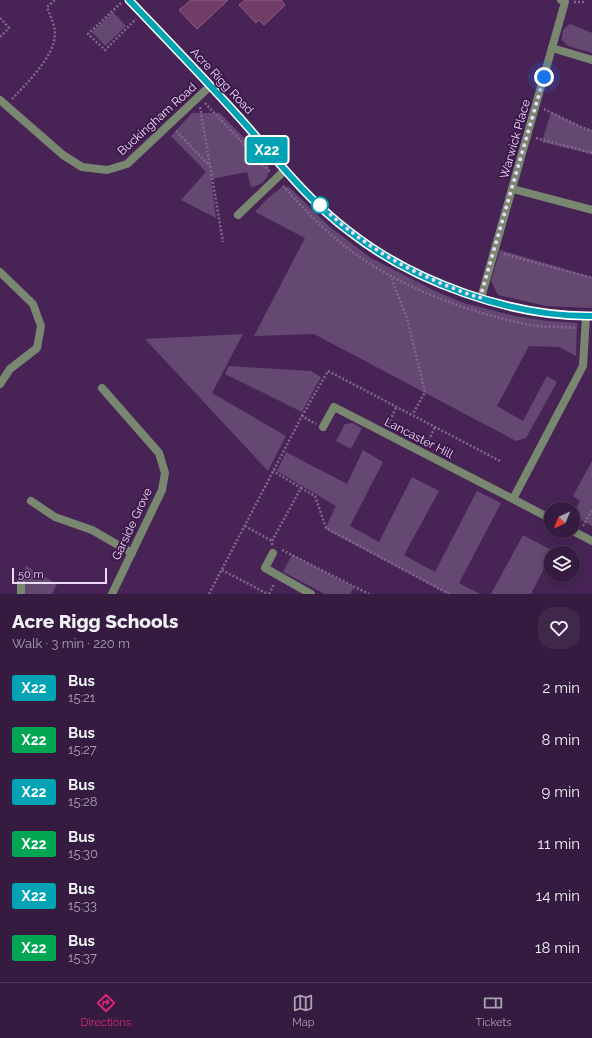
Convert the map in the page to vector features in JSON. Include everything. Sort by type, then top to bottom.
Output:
[{"type":"street","name":"Acre Rigg Road","points":[[129,0],[210,86],[285,170],[350,232],[390,260],[425,278],[480,298],[527,310],[589,316]]},
{"type":"street","name":"Warwick Place","points":[[480,298],[513,189],[565,2],[561,0]]},
{"type":"street","points":[[552,48],[592,60]]},
{"type":"street","name":"Buckingham Road","points":[[3,102],[63,155],[82,168],[107,170],[127,164],[210,86]]},
{"type":"street","points":[[238,215],[285,170]]},
{"type":"street","name":"Warwick Place","points":[[513,189],[592,210]]},
{"type":"street","points":[[0,272],[34,304],[41,326],[38,348],[10,369],[0,384]]},
{"type":"street","points":[[513,499],[583,366],[589,316]]},
{"type":"street","name":"Garside Grove","points":[[102,388],[159,453],[165,473],[162,490],[112,594]]},
{"type":"street","name":"Lancaster Hill","points":[[323,427],[334,408],[544,515]]},
{"type":"street","points":[[31,501],[55,517],[92,530],[132,553]]},
{"type":"street","points":[[580,534],[592,541]]},
{"type":"street","points":[[273,552],[265,568],[311,594]]},
{"type":"street","points":[[21,584],[21,594]]},
{"type":"path","points":[[3,102],[32,77],[49,53],[55,36],[54,24],[47,7],[55,0]]},
{"type":"path","points":[[124,0],[88,34],[105,50],[142,13]]},
{"type":"path","points":[[0,18],[9,28],[0,37]]},
{"type":"path","points":[[199,97],[223,242]]},
{"type":"path","points":[[536,106],[551,111],[581,128],[592,131]]},
{"type":"path","points":[[170,124],[210,166]]},
{"type":"path","points":[[528,135],[592,153]]},
{"type":"path","points":[[494,251],[592,278]]},
{"type":"path","points":[[390,275],[408,318],[424,392],[413,414]]},
{"type":"path","points":[[209,594],[302,416],[328,371],[413,414],[500,461]]},
{"type":"path","points":[[384,433],[397,406]]},
{"type":"path","points":[[302,416],[323,427]]},
{"type":"path","points":[[422,453],[435,427]]},
{"type":"path","points":[[273,471],[315,496],[326,528],[449,594]]},
{"type":"path","points":[[301,488],[272,541],[273,552],[284,550],[369,594]]},
{"type":"path","points":[[580,526],[592,510]]},
{"type":"path","points":[[245,526],[272,541]]},
{"type":"path","points":[[222,570],[268,594]]},
{"type":"shaded area","points":[[113,12],[126,26],[105,46],[92,32]]},
{"type":"shaded area","points":[[570,24],[592,33],[592,53],[568,46],[562,40],[563,30]]},
{"type":"shaded area","points":[[551,112],[581,127],[592,130],[592,154],[542,142]]},
{"type":"shaded area","points":[[192,113],[220,113],[268,163],[269,168],[266,179],[256,186],[251,187],[247,172],[211,179],[216,218],[181,200],[206,172],[171,136]]},
{"type":"shaded area","points":[[282,187],[289,187],[330,227],[371,258],[435,291],[464,303],[515,316],[548,321],[577,323],[576,356],[559,347],[529,346],[497,406],[523,421],[547,376],[557,382],[526,438],[516,441],[314,334],[254,336],[305,238],[255,212],[267,199]]},
{"type":"shaded area","points":[[500,250],[592,277],[592,308],[546,306],[498,295],[491,281]]},
{"type":"shaded area","points":[[243,334],[212,393],[286,436],[268,471],[145,339]]},
{"type":"shaded area","points":[[229,366],[311,371],[321,377],[302,412],[225,374]]},
{"type":"shaded area","points":[[352,423],[362,428],[351,449],[336,441],[345,424]]},
{"type":"shaded area","points":[[363,450],[383,462],[350,526],[379,542],[412,477],[439,491],[404,555],[435,572],[477,491],[501,503],[459,583],[480,594],[448,594],[325,529],[336,506],[277,471],[286,452],[347,484]]},
{"type":"shaded area","points":[[592,461],[592,526],[580,520],[580,501],[573,496]]},
{"type":"shaded area","points":[[523,535],[544,546],[544,569],[531,594],[491,594]]},
{"type":"shaded area","points":[[292,555],[354,587],[350,594],[325,594],[283,572]]},
{"type":"shaded area","points":[[26,566],[57,584],[52,594],[23,594],[23,579]]},
{"type":"building","points":[[191,0],[228,0],[197,29],[179,10]]},
{"type":"building","points":[[245,0],[281,0],[285,5],[264,25],[259,20],[256,23],[239,5]]},
{"type":"bus line","name":"X22","points":[[129,0],[247,126],[285,170],[320,205],[350,232],[390,260],[425,278],[480,298],[527,310],[592,316]]},
{"type":"route","points":[[320,205],[350,232],[390,260],[425,278],[480,298],[513,189],[544,77]]}]
